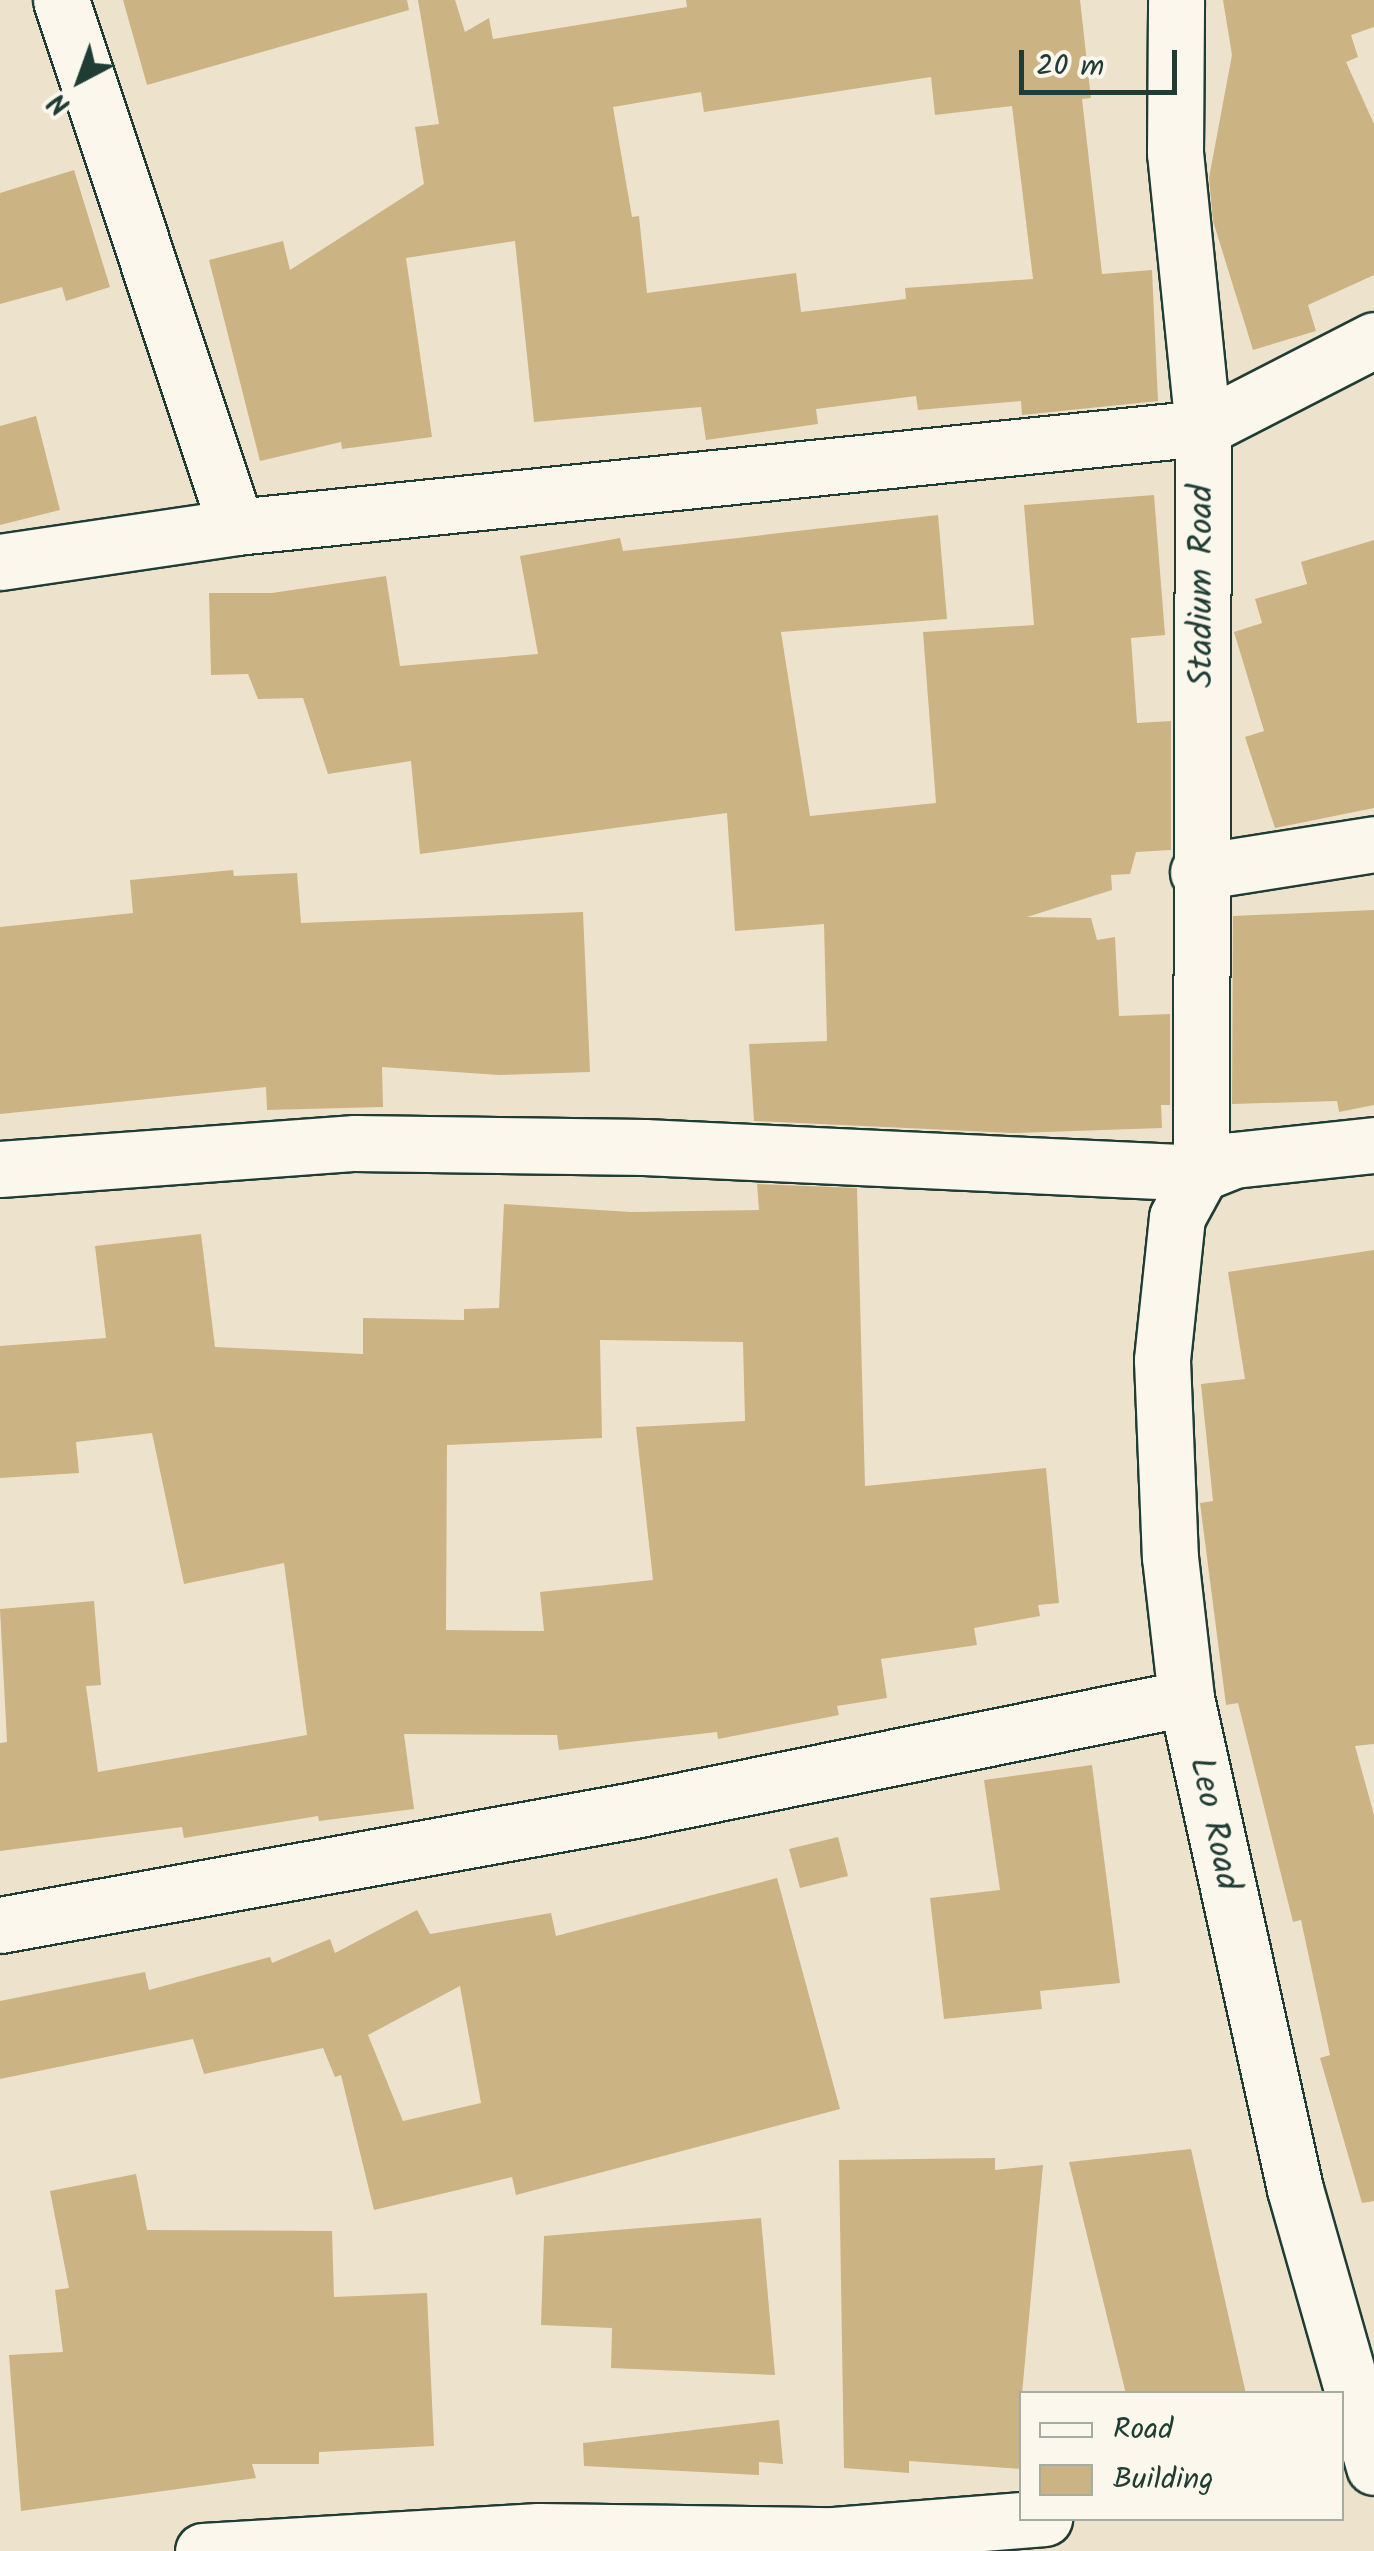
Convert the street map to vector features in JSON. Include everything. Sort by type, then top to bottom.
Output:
[{"type":"street","points":[[61,0],[236,527]]},
{"type":"street","name":"Stadium Road","points":[[1176,0],[1175,153],[1204,428],[1198,872],[1202,1173]]},
{"type":"street","points":[[0,562],[236,527],[1204,428],[1374,340]]},
{"type":"street","points":[[1198,872],[1374,844]]},
{"type":"street","points":[[0,1169],[355,1143],[644,1147],[1202,1173],[1234,1160],[1374,1145]]},
{"type":"street","name":"Leo Road","points":[[1202,1173],[1177,1217],[1162,1360],[1170,1557],[1186,1698],[1295,2189],[1374,2467]]},
{"type":"street","points":[[0,1926],[615,1814],[1186,1698]]},
{"type":"street","points":[[1344,2473],[1374,2467]]},
{"type":"street","points":[[203,2551],[538,2531],[834,2543],[1019,2521]]},
{"type":"building","points":[[123,0],[407,0],[409,10],[147,85]]},
{"type":"building","points":[[418,0],[455,0],[465,32],[489,18],[493,39],[687,7],[686,0],[1080,0],[1091,98],[1082,99],[1102,274],[1152,270],[1158,401],[1022,415],[1021,401],[918,410],[916,396],[816,409],[818,424],[706,440],[701,407],[534,422],[515,241],[406,258],[432,437],[342,449],[341,442],[260,461],[209,260],[283,241],[290,270],[424,184],[415,127],[439,124]],"holes":[[[931,77],[935,115],[1012,106],[1033,279],[905,288],[906,299],[801,312],[796,273],[647,293],[639,216],[632,217],[613,107],[701,92],[704,112]]]},
{"type":"building","points":[[1223,0],[1374,0],[1374,27],[1351,35],[1358,57],[1346,62],[1374,124],[1374,275],[1308,305],[1316,331],[1253,350],[1213,221],[1209,178],[1232,55]]},
{"type":"building","points":[[74,170],[110,287],[66,301],[62,287],[0,304],[0,193]]},
{"type":"building","points":[[36,416],[60,510],[0,525],[0,426]]},
{"type":"building","points":[[1154,495],[1165,635],[1131,638],[1137,723],[1171,721],[1171,850],[1136,852],[1130,874],[1111,875],[1112,890],[1027,917],[1091,918],[1097,940],[1115,937],[1119,1016],[1170,1014],[1170,1105],[1161,1105],[1162,1128],[1013,1133],[754,1121],[749,1044],[827,1041],[824,924],[735,931],[727,813],[420,854],[411,761],[328,774],[303,698],[258,699],[248,674],[211,675],[209,593],[272,593],[386,576],[400,666],[538,654],[520,556],[620,538],[623,551],[938,515],[947,619],[781,632],[810,816],[936,803],[923,632],[1034,625],[1024,505]]},
{"type":"building","points":[[1374,540],[1374,808],[1275,828],[1245,737],[1264,731],[1234,632],[1262,623],[1255,599],[1307,584],[1301,562]]},
{"type":"building","points":[[233,870],[234,876],[297,873],[301,923],[583,912],[590,1072],[499,1075],[382,1067],[383,1107],[267,1110],[266,1087],[0,1114],[0,927],[133,913],[130,880]]},
{"type":"building","points":[[1374,910],[1374,1105],[1339,1112],[1337,1101],[1232,1104],[1233,916]]},
{"type":"building","points":[[757,1184],[857,1188],[865,1486],[1046,1468],[1059,1603],[1038,1605],[1040,1616],[974,1628],[977,1645],[881,1659],[887,1698],[837,1706],[839,1715],[718,1739],[717,1732],[559,1750],[557,1735],[404,1734],[414,1809],[319,1821],[318,1816],[184,1838],[182,1827],[0,1851],[0,1743],[7,1742],[0,1609],[94,1601],[101,1685],[86,1686],[98,1772],[307,1735],[284,1563],[184,1584],[152,1433],[76,1442],[79,1473],[0,1478],[0,1346],[106,1338],[95,1246],[201,1234],[215,1347],[363,1354],[363,1318],[464,1320],[464,1309],[499,1308],[504,1204],[631,1212],[759,1210]],"holes":[[[600,1340],[743,1342],[745,1421],[636,1427],[653,1580],[540,1592],[544,1631],[446,1630],[447,1445],[602,1438]]]},
{"type":"building","points":[[1374,1250],[1374,1744],[1355,1746],[1374,1815],[1374,2201],[1362,2203],[1320,2058],[1330,2055],[1301,1920],[1293,1922],[1238,1703],[1226,1705],[1200,1503],[1213,1501],[1201,1384],[1245,1379],[1228,1272]]},
{"type":"building","points":[[1092,1765],[1120,1983],[1040,1991],[1042,2009],[944,2019],[930,1898],[1000,1890],[984,1780]]},
{"type":"building","points":[[838,1837],[848,1876],[800,1888],[789,1849]]},
{"type":"building","points":[[777,1878],[840,2109],[516,2195],[512,2177],[374,2210],[341,2075],[335,2077],[323,2048],[204,2074],[193,2039],[0,2079],[0,2001],[145,1972],[149,1990],[270,1957],[272,1963],[330,1939],[335,1953],[417,1910],[430,1934],[551,1913],[556,1936]],"holes":[[[460,1986],[481,2103],[403,2121],[368,2035]]]},
{"type":"building","points":[[1191,2149],[1245,2391],[1125,2391],[1069,2162]]},
{"type":"building","points":[[995,2158],[995,2170],[1043,2165],[1022,2391],[1019,2391],[1019,2469],[909,2461],[909,2473],[844,2468],[839,2160]]},
{"type":"building","points":[[136,2174],[147,2230],[332,2231],[334,2297],[427,2293],[434,2446],[319,2452],[319,2464],[252,2464],[256,2478],[21,2511],[9,2355],[63,2352],[55,2290],[69,2288],[50,2191]]},
{"type":"building","points":[[761,2218],[775,2375],[611,2368],[612,2328],[541,2325],[544,2236]]},
{"type":"building","points":[[779,2420],[783,2464],[759,2462],[759,2475],[584,2466],[583,2443]]}]
